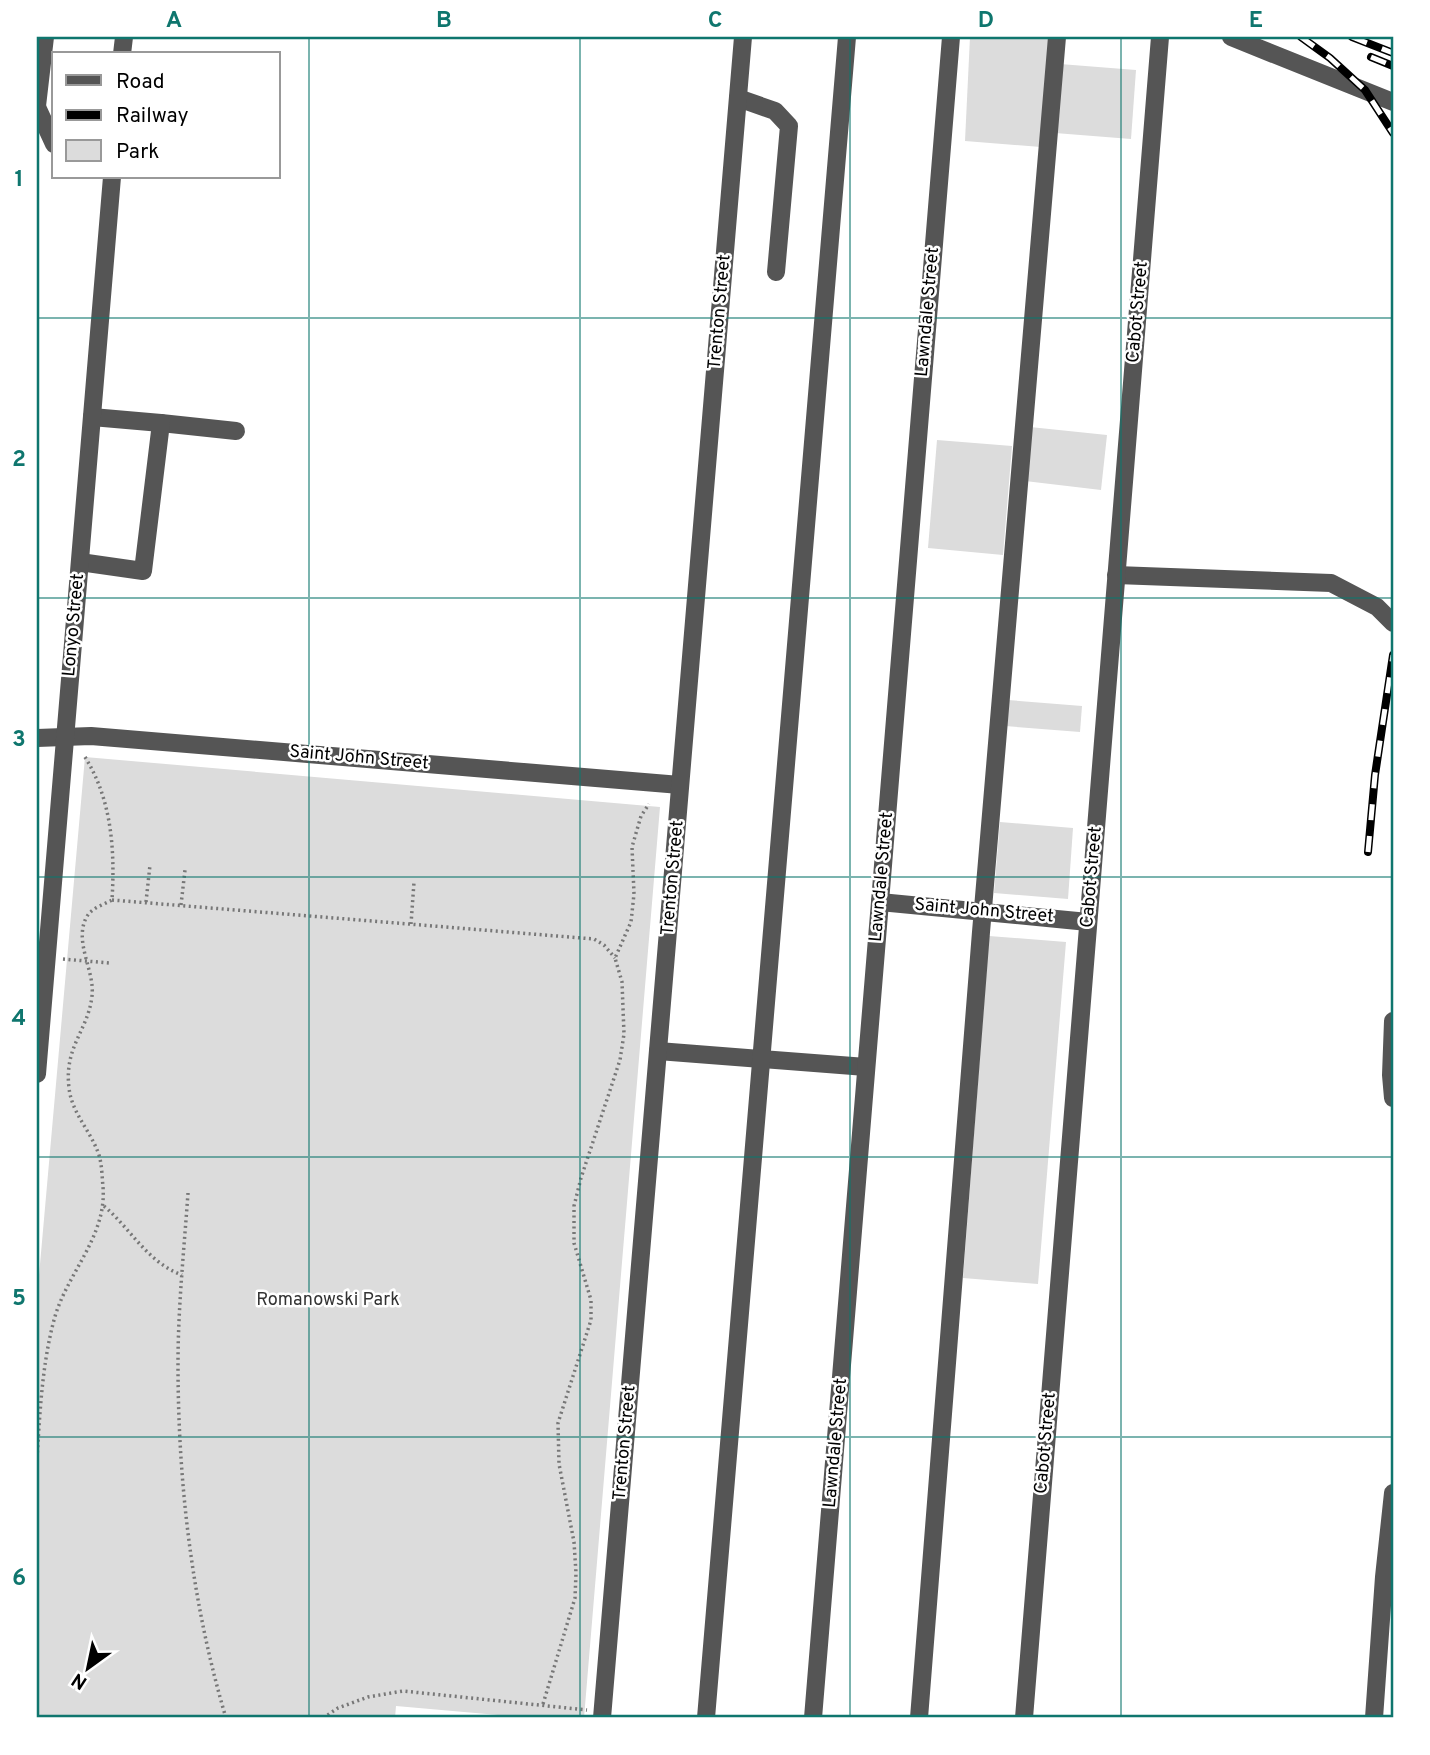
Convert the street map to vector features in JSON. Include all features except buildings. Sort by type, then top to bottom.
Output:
[{"type":"street","points":[[45,37],[37,106],[52,140]]},
{"type":"street","name":"Trenton Street","points":[[603,1715],[743,37]]},
{"type":"street","points":[[706,1718],[847,37]]},
{"type":"street","name":"Lawndale Street","points":[[813,1718],[951,37]]},
{"type":"street","points":[[919,1718],[1056,37]]},
{"type":"street","name":"Cabot Street","points":[[1024,1718],[1160,37]]},
{"type":"street","points":[[1231,37],[1393,102]]},
{"type":"street","points":[[738,98],[775,111],[789,127],[776,272]]},
{"type":"street","name":"Lonyo Street","points":[[37,1074],[47,957],[45,869],[65,737],[112,178]]},
{"type":"street","points":[[93,417],[236,431]]},
{"type":"street","points":[[80,562],[143,571],[161,423]]},
{"type":"street","points":[[1116,575],[1331,583],[1377,607],[1393,623]]},
{"type":"street","name":"Saint John Street","points":[[37,738],[91,736],[680,785]]},
{"type":"street","name":"Saint John Street","points":[[880,902],[1088,922]]},
{"type":"street","points":[[1393,1021],[1393,1098]]},
{"type":"street","points":[[658,1051],[866,1067]]},
{"type":"street","points":[[1374,1718],[1393,1493]]},
{"type":"path","points":[[85,757],[103,797],[112,839],[112,900]]},
{"type":"path","points":[[615,958],[631,922],[634,894],[632,847],[641,816],[649,804]]},
{"type":"path","points":[[146,902],[150,865]]},
{"type":"path","points":[[181,905],[185,870]]},
{"type":"path","points":[[411,924],[414,882]]},
{"type":"path","points":[[37,1458],[44,1378],[54,1319],[63,1294],[103,1216],[99,1156],[76,1113],[69,1090],[67,1065],[92,999],[93,978],[86,961],[83,933],[86,919],[93,910],[112,900],[594,939],[604,945],[615,958],[622,982],[624,1034],[620,1059],[574,1206],[574,1243],[591,1300],[591,1320],[558,1423],[559,1464],[574,1542],[575,1598],[543,1704]]},
{"type":"path","points":[[47,957],[109,963]]},
{"type":"path","points":[[188,1193],[178,1364],[181,1465],[191,1556],[207,1641],[226,1718]]},
{"type":"path","points":[[103,1205],[123,1223],[147,1254],[167,1269],[182,1275]]},
{"type":"path","points":[[323,1718],[338,1708],[368,1697],[403,1691],[543,1704],[603,1715]]},
{"type":"green space","points":[[970,37],[1049,37],[1041,147],[965,141]]},
{"type":"green space","points":[[1060,64],[1136,70],[1131,139],[1055,133]]},
{"type":"green space","points":[[1030,427],[1107,435],[1101,490],[1025,481]]},
{"type":"green space","points":[[937,440],[1012,446],[1003,555],[928,548]]},
{"type":"green space","points":[[1008,700],[1082,706],[1080,732],[1005,726]]},
{"type":"green space","name":"Romanowski Park","points":[[85,757],[660,807],[584,1718],[498,1718],[498,1715],[396,1706],[395,1718],[37,1718],[37,1298]]},
{"type":"green space","points":[[1000,822],[1073,828],[1068,899],[994,893]]},
{"type":"green space","points":[[989,936],[1066,942],[1038,1284],[963,1278]]},
{"type":"railway","points":[[1301,37],[1330,58],[1365,90],[1393,133]]},
{"type":"railway","points":[[1352,37],[1393,53]]},
{"type":"railway","points":[[1371,57],[1393,66]]},
{"type":"railway","points":[[1368,852],[1375,775],[1393,655]]}]
